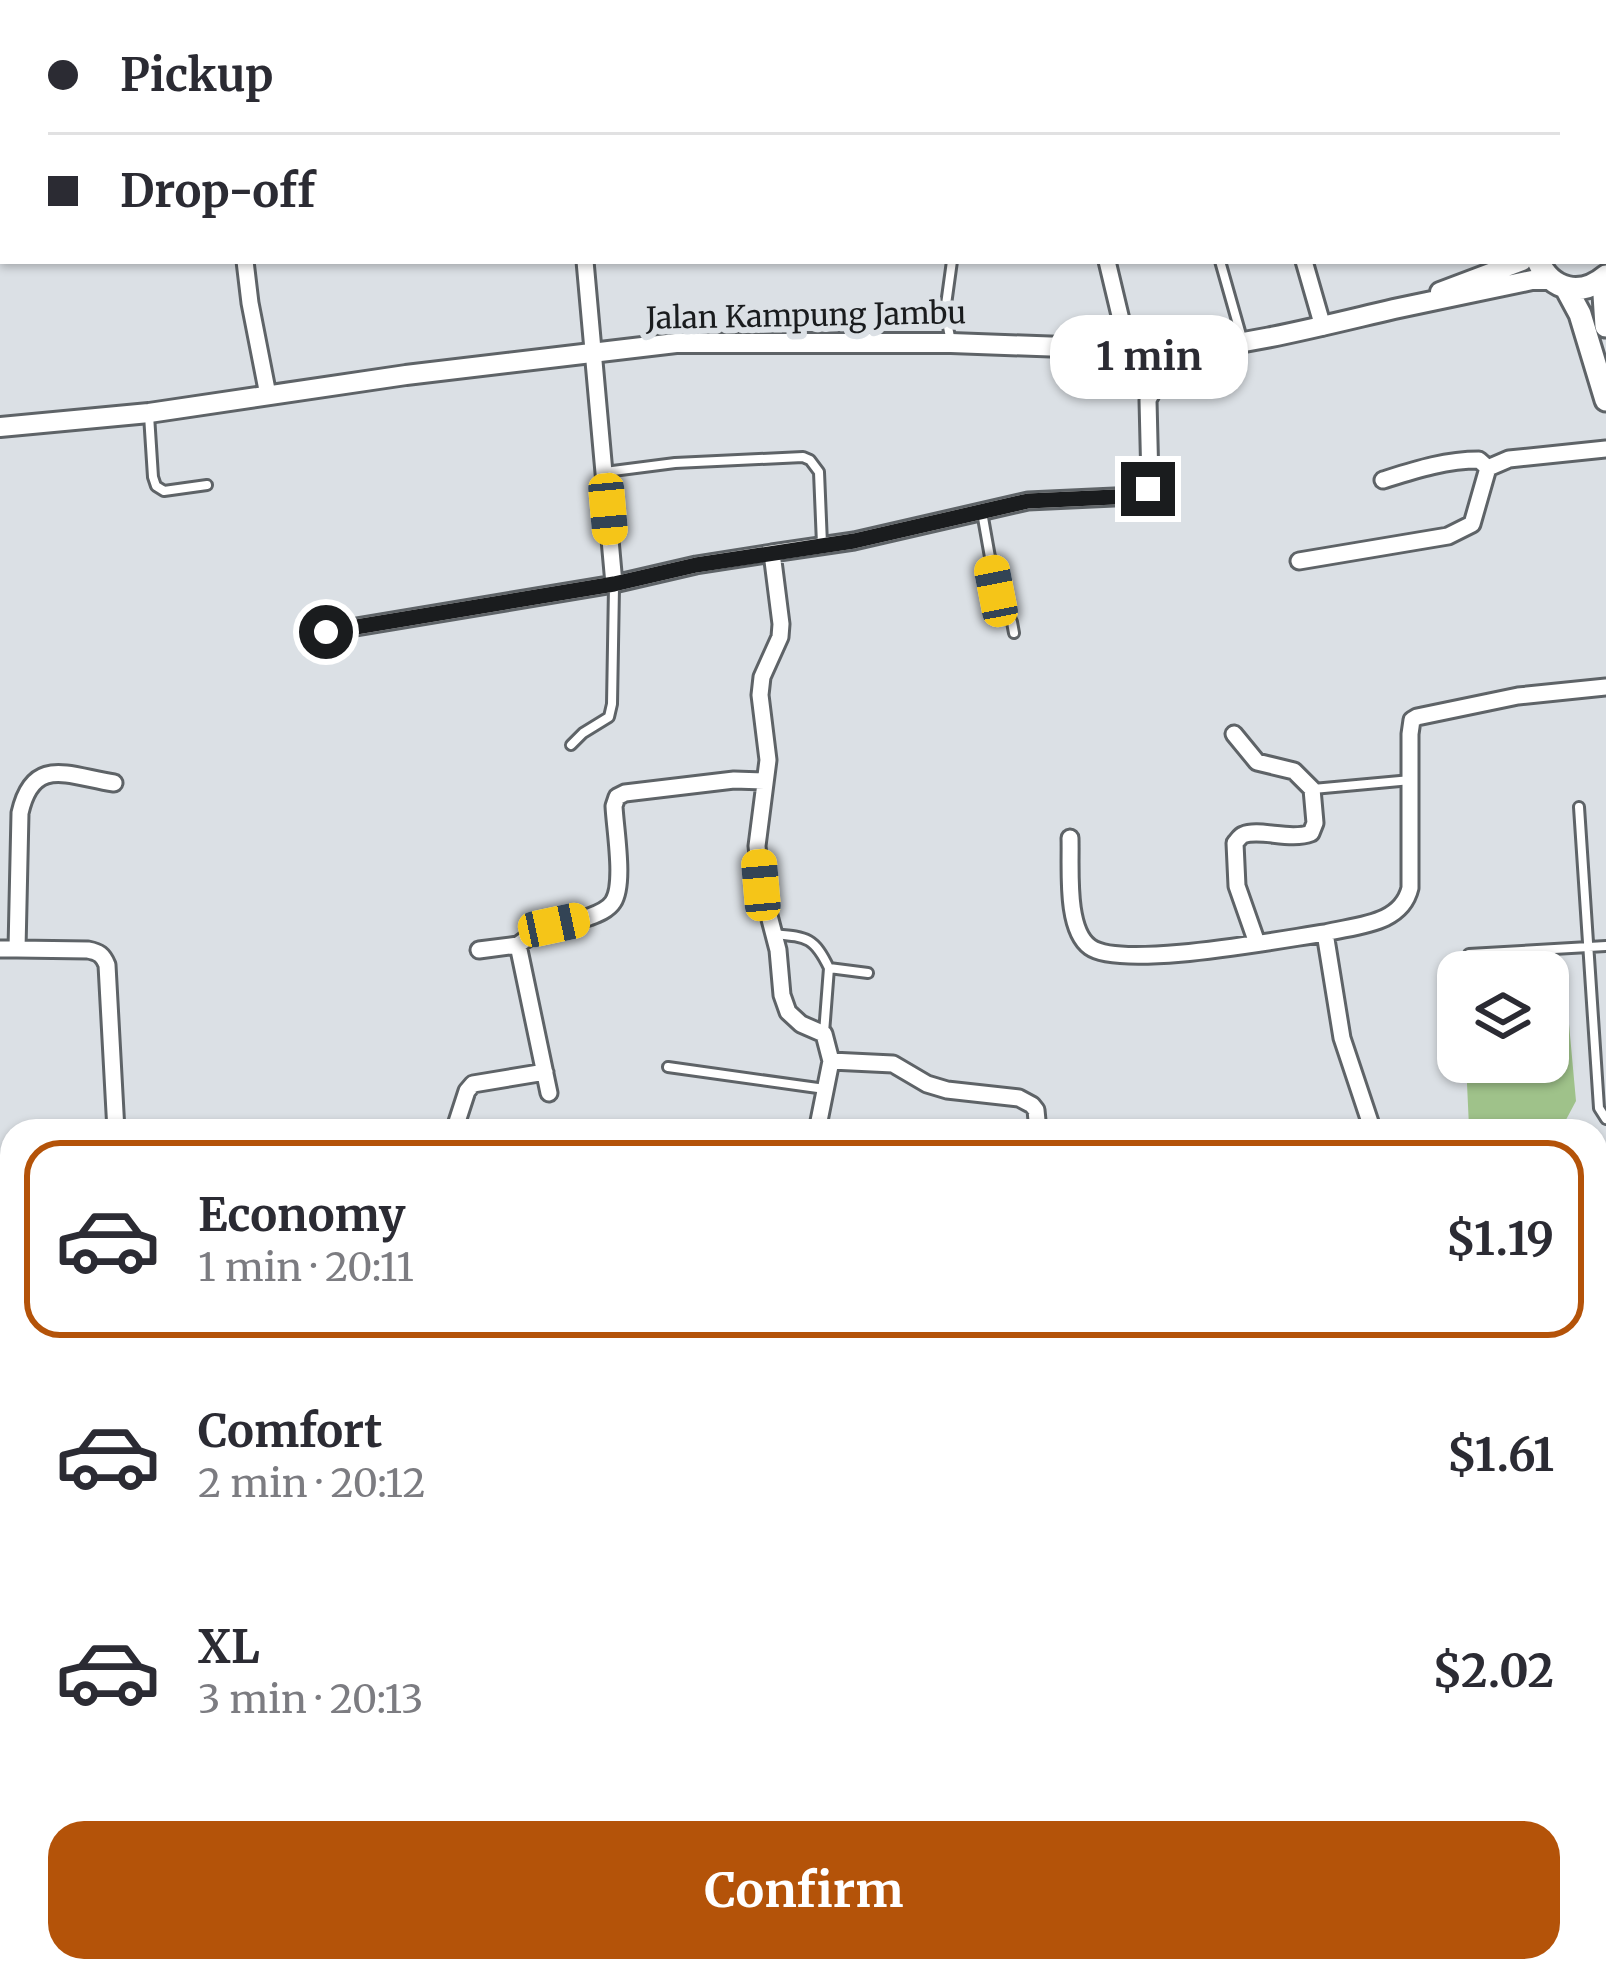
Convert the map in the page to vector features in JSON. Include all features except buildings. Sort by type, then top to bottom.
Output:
[{"type":"main road","points":[[1551,276],[1592,286],[1605,277]]},
{"type":"main road","points":[[1551,276],[1580,314],[1606,400]]},
{"type":"main road","points":[[1605,277],[1606,326]]},
{"type":"street","points":[[245,264],[268,395]]},
{"type":"street","points":[[585,264],[614,584]]},
{"type":"street","points":[[1108,264],[1128,349]]},
{"type":"street","points":[[1305,264],[1323,327]]},
{"type":"street","name":"Jalan Kampung Jambu","points":[[1397,308],[1514,264]]},
{"type":"street","name":"Jalan Kampung Jambu","points":[[0,427],[149,413],[406,375],[676,343],[951,343],[1174,351],[1244,344],[1551,276]]},
{"type":"street","points":[[326,632],[614,584],[1028,501],[1136,496],[1148,489],[1148,400],[1174,351]]},
{"type":"street","points":[[1488,468],[1509,459],[1606,449]]},
{"type":"street","points":[[1382,480],[1443,462],[1479,460],[1488,468]]},
{"type":"street","points":[[1299,561],[1460,532],[1472,524],[1488,468]]},
{"type":"street","points":[[772,553],[782,624],[762,676],[760,695],[768,760],[758,845],[761,885],[788,1012],[824,1034],[831,1061],[820,1119]]},
{"type":"street","points":[[1070,838],[1073,913],[1082,937],[1103,952],[1151,956],[1324,933],[1390,917],[1407,901],[1410,888],[1410,726],[1418,716],[1518,696],[1606,687]]},
{"type":"street","points":[[1234,734],[1257,762],[1297,772],[1312,789],[1315,823],[1311,833],[1301,837],[1248,834],[1235,843],[1238,886],[1257,943]]},
{"type":"street","points":[[114,783],[54,774],[40,776],[25,792],[8,949],[88,950],[104,957],[115,1119]]},
{"type":"street","points":[[479,950],[518,945],[537,930],[590,917],[616,899],[614,806],[620,794],[722,781],[765,781]]},
{"type":"street","points":[[1324,933],[1342,1038],[1369,1119]]},
{"type":"street","points":[[518,945],[549,1093]]},
{"type":"street","points":[[831,1061],[893,1064],[947,1090],[1026,1100],[1036,1110],[1037,1119]]},
{"type":"street","points":[[458,1119],[472,1084],[545,1072]]},
{"type":"lane","points":[[951,343],[945,312],[952,264]]},
{"type":"lane","points":[[1221,264],[1244,344]]},
{"type":"lane","points":[[149,413],[156,486],[164,491],[207,485]]},
{"type":"lane","points":[[605,472],[675,463],[803,457],[819,472],[822,545]]},
{"type":"lane","points":[[982,511],[996,591],[1014,633]]},
{"type":"lane","points":[[571,745],[609,718],[614,584]]},
{"type":"lane","points":[[1312,789],[1411,780]]},
{"type":"lane","points":[[1579,807],[1599,1108],[1606,1119]]},
{"type":"lane","points":[[774,934],[811,940],[819,947],[829,968],[824,1034]]},
{"type":"lane","points":[[1521,951],[1606,946]]},
{"type":"lane","points":[[829,968],[868,973]]},
{"type":"lane","points":[[668,1066],[826,1089]]},
{"type":"green space","points":[[1569,1024],[1576,1101],[1566,1119],[1469,1119],[1467,1083],[1569,1083]]},
{"type":"route","points":[[326,632],[854,541],[1028,501],[1136,496],[1148,489]]}]
